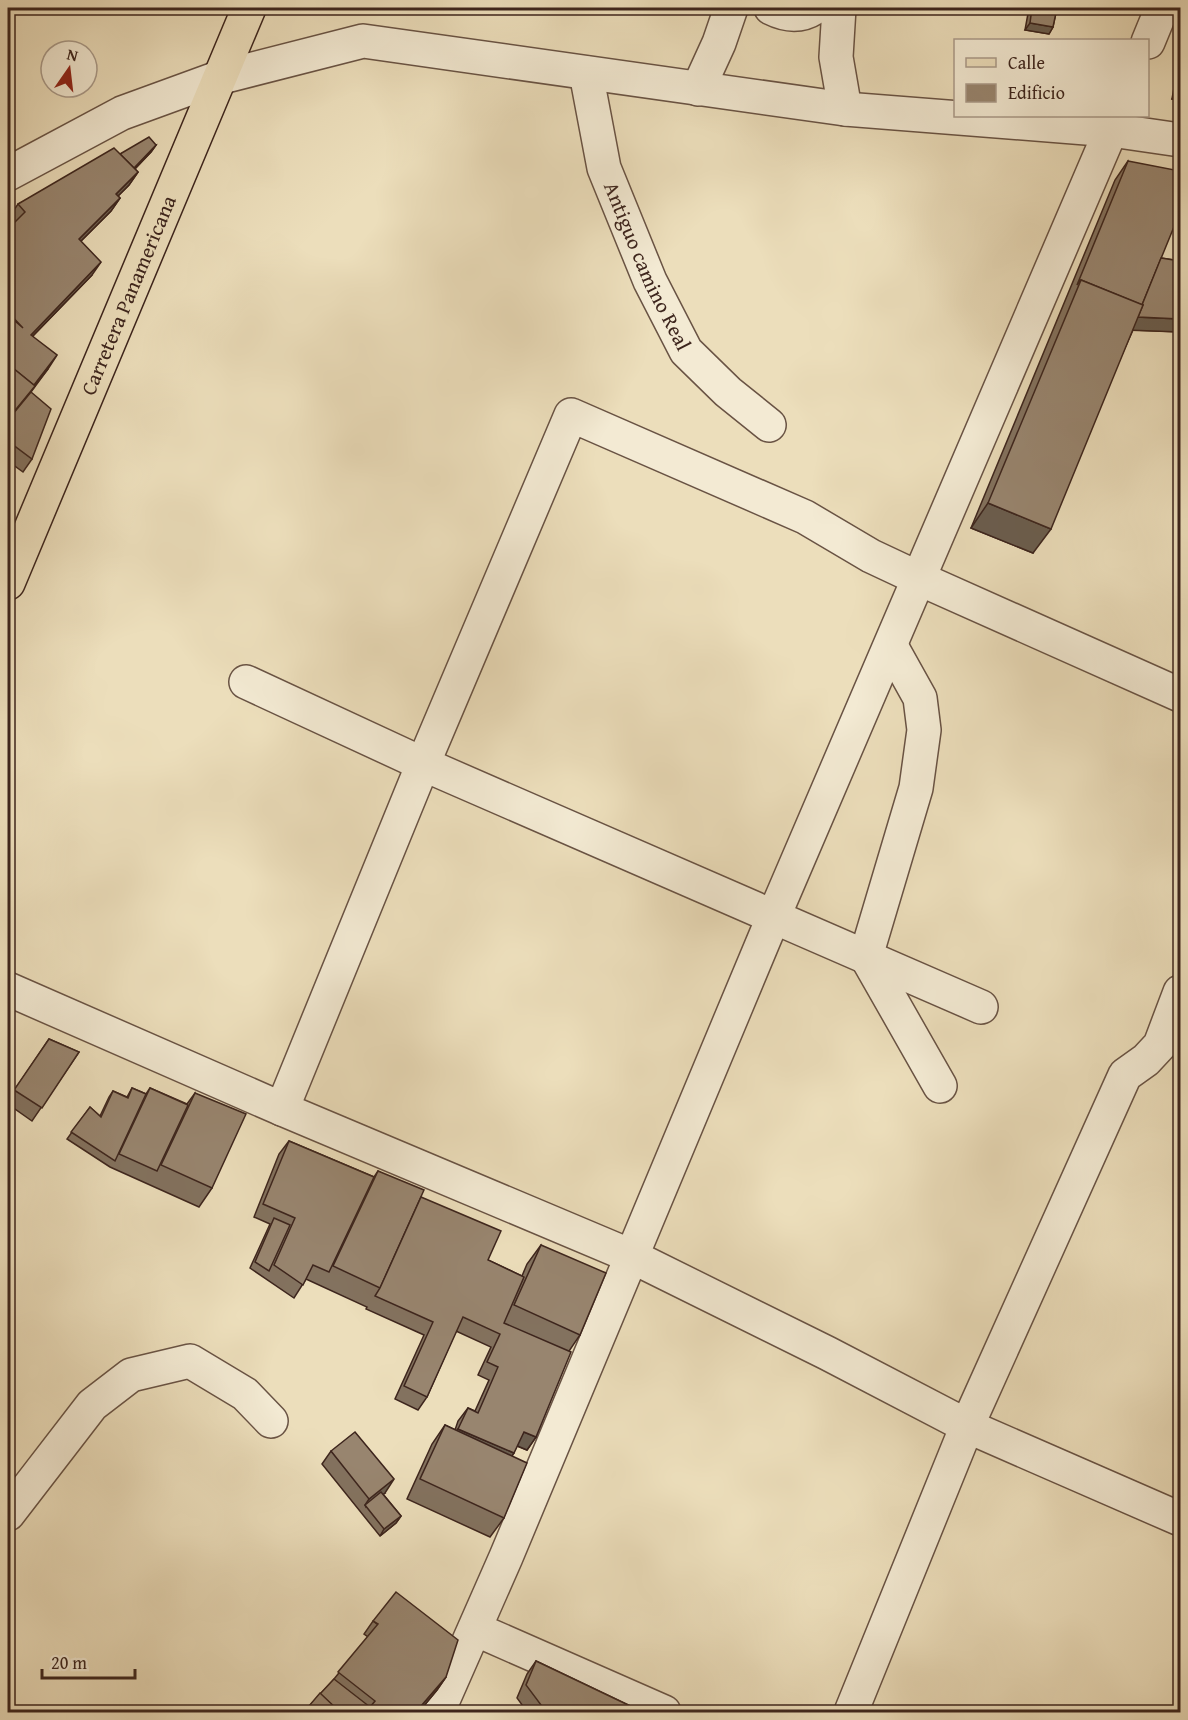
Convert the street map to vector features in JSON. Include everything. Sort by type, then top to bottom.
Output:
[{"type":"main road","name":"Carretera Panamericana","points":[[8,583],[249,8]]},
{"type":"street","points":[[698,89],[719,43],[731,8]]},
{"type":"street","points":[[771,8],[795,14],[814,8]]},
{"type":"street","points":[[839,8],[836,57],[844,109]]},
{"type":"street","points":[[1149,40],[1162,8]]},
{"type":"street","points":[[8,174],[122,113],[218,78],[363,40],[844,109],[954,115]]},
{"type":"street","name":"Antiguo camino Real","points":[[586,73],[604,168],[650,281],[686,351],[728,392],[770,425]]},
{"type":"street","points":[[998,117],[1114,123],[1180,140]]},
{"type":"street","points":[[436,1713],[475,1629],[773,918],[1114,123]]},
{"type":"street","points":[[282,1109],[423,764],[571,415],[805,517],[871,556],[1180,695]]},
{"type":"street","points":[[891,646],[920,698],[924,730],[916,788],[866,956],[939,1086]]},
{"type":"street","points":[[246,682],[423,764],[981,1007]]},
{"type":"street","points":[[8,989],[282,1109],[631,1256],[827,1353],[967,1426],[1180,1519]]},
{"type":"street","points":[[851,1713],[967,1426],[1125,1075],[1146,1060],[1160,1045],[1180,992]]},
{"type":"street","points":[[8,1514],[92,1405],[131,1375],[190,1361],[245,1394],[271,1421]]},
{"type":"street","points":[[475,1629],[664,1713]]},
{"type":"building","points":[[1032,8],[1057,8],[1053,27],[1030,23]]},
{"type":"building","points":[[149,137],[156,145],[134,168],[120,154]]},
{"type":"building","points":[[114,148],[138,172],[116,194],[120,198],[79,239],[101,262],[31,335],[57,355],[34,385],[8,364],[8,315],[23,328],[8,312],[8,229],[25,212],[18,204]]},
{"type":"building","points":[[1128,161],[1180,171],[1180,212],[1142,305],[1081,280],[1077,285]]},
{"type":"building","points":[[1161,258],[1180,261],[1180,319],[1138,317]]},
{"type":"building","points":[[1081,280],[1143,305],[1051,529],[988,503]]},
{"type":"building","points":[[8,364],[35,386],[8,419]]},
{"type":"building","points":[[31,392],[51,409],[32,459],[8,441],[8,420]]},
{"type":"building","points":[[49,1039],[79,1052],[42,1108],[14,1090]]},
{"type":"building","points":[[132,1088],[146,1094],[115,1161],[71,1132],[90,1107],[101,1117],[113,1091],[128,1098]]},
{"type":"building","points":[[150,1088],[188,1105],[157,1171],[119,1154]]},
{"type":"building","points":[[195,1093],[246,1114],[212,1188],[161,1165]]},
{"type":"building","points":[[289,1141],[374,1177],[329,1272],[313,1265],[303,1285],[274,1265],[295,1218],[263,1204]]},
{"type":"building","points":[[378,1171],[424,1190],[380,1288],[333,1266]]},
{"type":"building","points":[[421,1197],[501,1231],[488,1260],[524,1277],[504,1323],[571,1352],[536,1437],[524,1432],[514,1453],[458,1429],[468,1408],[478,1413],[498,1367],[487,1362],[500,1334],[463,1317],[427,1397],[404,1386],[433,1322],[375,1296]]},
{"type":"building","points":[[274,1218],[290,1225],[269,1271],[255,1262]]},
{"type":"building","points":[[541,1245],[606,1273],[580,1335],[514,1305]]},
{"type":"building","points":[[445,1425],[527,1463],[504,1518],[420,1479]]},
{"type":"building","points":[[355,1432],[394,1479],[369,1499],[331,1451]]},
{"type":"building","points":[[381,1492],[401,1516],[384,1529],[365,1505]]},
{"type":"building","points":[[396,1592],[458,1640],[446,1677],[415,1713],[365,1713],[375,1701],[338,1672],[378,1624],[373,1621]]},
{"type":"building","points":[[536,1661],[645,1713],[547,1713],[526,1685]]},
{"type":"building","points":[[334,1679],[370,1707],[365,1713],[341,1713],[320,1694]]},
{"type":"building","points":[[320,1693],[341,1713],[303,1713]]}]
